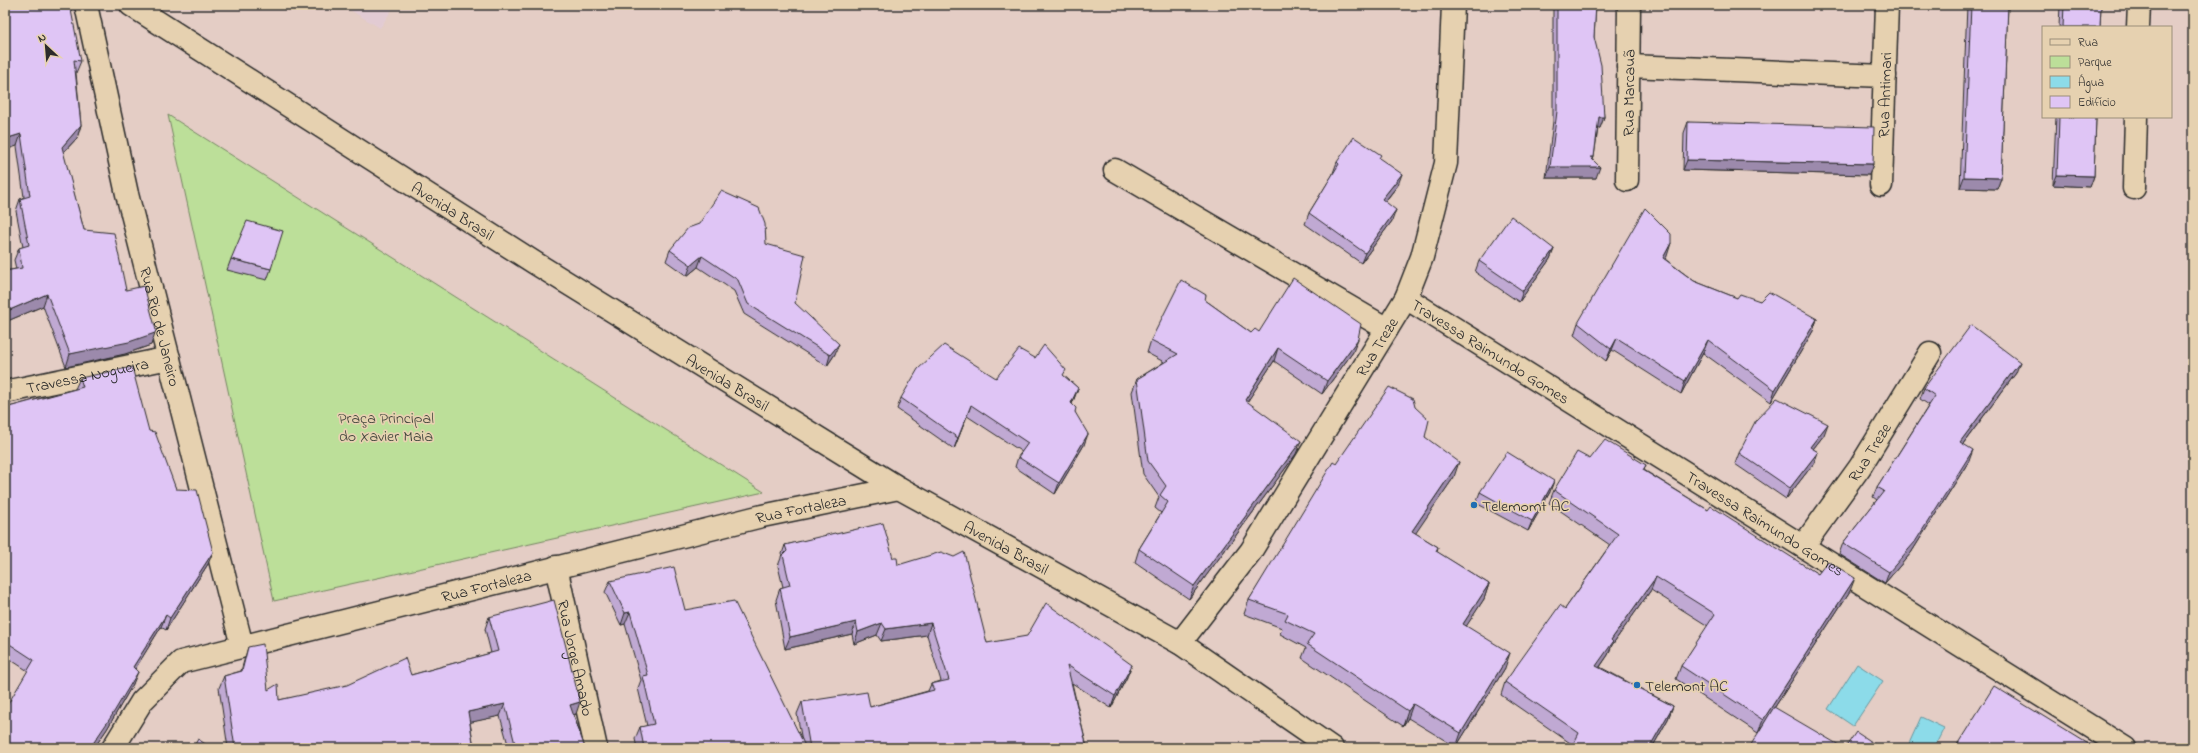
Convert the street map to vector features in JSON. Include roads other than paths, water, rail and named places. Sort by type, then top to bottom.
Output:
[{"type":"street","name":"Rua Rio de Janeiro","points":[[86,5],[127,194],[242,646]]},
{"type":"street","name":"Avenida Brasil","points":[[131,5],[535,263],[899,488],[1180,643],[1322,746]]},
{"type":"street","name":"Rua Treze","points":[[1180,643],[1251,551],[1406,298],[1422,257],[1446,163],[1453,5]]},
{"type":"street","name":"Rua Marcauã","points":[[1627,180],[1629,5]]},
{"type":"street","name":"Rua Antimari","points":[[1881,185],[1887,5]]},
{"type":"street","points":[[2138,26],[2139,5]]},
{"type":"street","points":[[1628,66],[1885,76]]},
{"type":"street","points":[[2134,188],[2136,118]]},
{"type":"street","points":[[1115,170],[1387,329]]},
{"type":"street","name":"Travessa Raimundo Gomes","points":[[1406,298],[2125,748]]},
{"type":"street","name":"Rua Treze","points":[[1803,546],[1860,467],[1930,353]]},
{"type":"street","name":"Travessa Nogueira","points":[[5,392],[169,358]]},
{"type":"street","name":"Rua Fortaleza","points":[[113,748],[142,701],[181,662],[762,516],[899,488]]},
{"type":"street","name":"Rua Jorge Amado","points":[[556,567],[596,748]]},
{"type":"water","points":[[1857,664],[1883,681],[1853,726],[1828,709]]},
{"type":"water","points":[[1921,717],[1944,728],[1934,748],[1907,748]]},
{"type":"place","name":"Telemomt AC","points":[[1474,505]]},
{"type":"place","name":"Telemont AC","points":[[1637,685]]},
{"type":"park label","name":"Praça Principal do Xavier Maia","points":[[386,426]]}]
